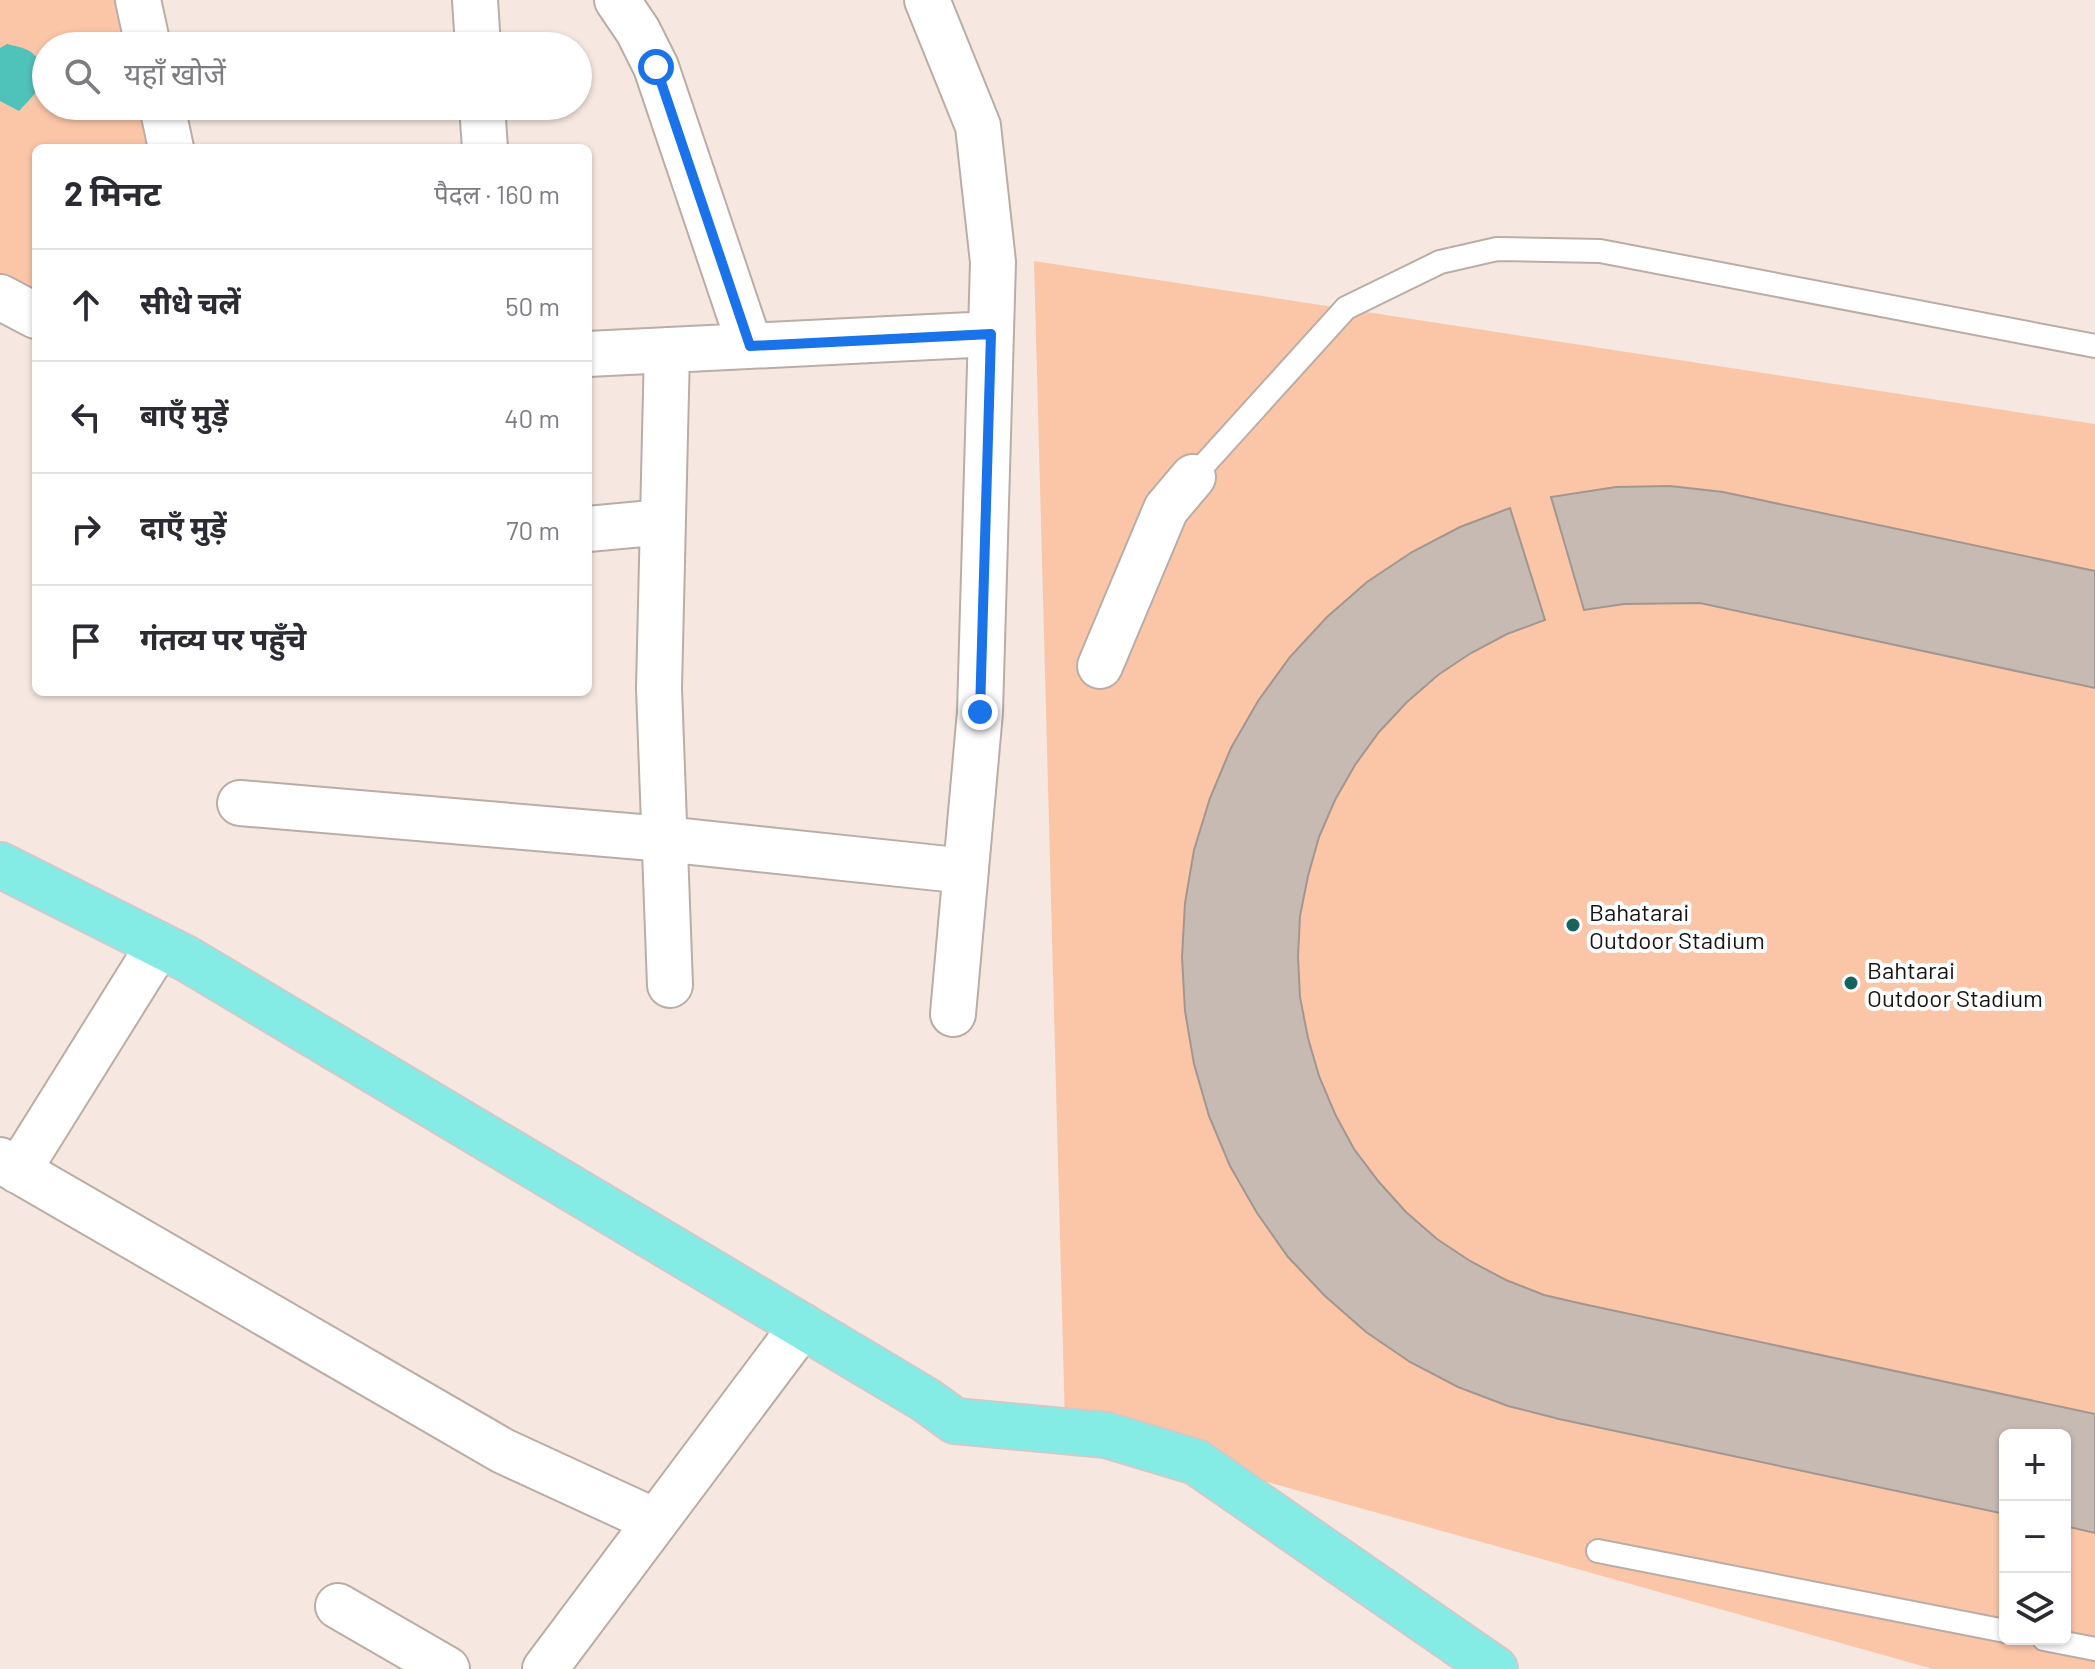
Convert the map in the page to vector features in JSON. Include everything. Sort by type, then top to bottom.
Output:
[{"type":"main road","points":[[0,865],[214,975],[926,1400],[955,1421],[1106,1435],[1196,1462],[1495,1669]]},
{"type":"street","points":[[138,0],[145,32]]},
{"type":"street","points":[[475,0],[477,32]]},
{"type":"street","points":[[617,0],[638,31],[656,67],[750,346]]},
{"type":"street","points":[[927,0],[978,126],[993,262],[980,712],[953,1014]]},
{"type":"street","points":[[165,120],[170,144]]},
{"type":"street","points":[[483,120],[485,144]]},
{"type":"street","points":[[0,297],[32,314]]},
{"type":"street","points":[[592,354],[991,334]]},
{"type":"street","points":[[667,350],[659,688],[670,985]]},
{"type":"street","points":[[1100,666],[1166,509],[1193,477]]},
{"type":"street","points":[[592,529],[663,522]]},
{"type":"street","points":[[240,803],[664,839],[966,871]]},
{"type":"street","points":[[159,945],[9,1166],[503,1451],[655,1521]]},
{"type":"street","points":[[545,1669],[802,1326]]},
{"type":"street","points":[[338,1606],[447,1669]]},
{"type":"lane","points":[[1193,477],[1346,308],[1440,262],[1497,249],[1600,251],[2095,346]]},
{"type":"lane","points":[[1598,1551],[1999,1630]]},
{"type":"lane","points":[[2071,1644],[2095,1649]]},
{"type":"shaded area","points":[[0,0],[138,0],[145,32],[32,32],[32,120],[165,120],[170,144],[32,144],[32,314],[0,297]]},
{"type":"shaded area","name":"Bahatarai Outdoor Stadium","points":[[1034,261],[2095,424],[2095,1669],[1933,1669],[1065,1425]]},
{"type":"water","points":[[7,44],[32,53],[32,97],[19,111],[0,101],[0,48]]},
{"type":"building","points":[[1670,486],[1723,492],[2095,571],[2095,688],[1700,603],[1624,604],[1584,610],[1551,497],[1616,487]]},
{"type":"building","points":[[1510,508],[1545,620],[1507,634],[1471,653],[1438,675],[1407,702],[1379,732],[1355,765],[1319,837],[1300,916],[1300,997],[1319,1076],[1354,1149],[1406,1212],[1437,1239],[1506,1280],[1544,1295],[2095,1414],[2095,1533],[2071,1527],[2071,1429],[1999,1429],[1999,1513],[1559,1419],[1508,1406],[1458,1387],[1410,1362],[1366,1332],[1325,1296],[1288,1257],[1257,1213],[1230,1166],[1209,1116],[1194,1064],[1185,1011],[1182,957],[1185,903],[1194,850],[1210,798],[1231,748],[1258,701],[1290,657],[1327,617],[1367,582],[1412,552],[1460,527]]},
{"type":"place","name":"Bahatarai Outdoor Stadium","points":[[1573,925]]},
{"type":"place","name":"Bahtarai Outdoor Stadium","points":[[1851,983]]},
{"type":"route","points":[[656,67],[750,346],[991,334],[980,712]]}]
